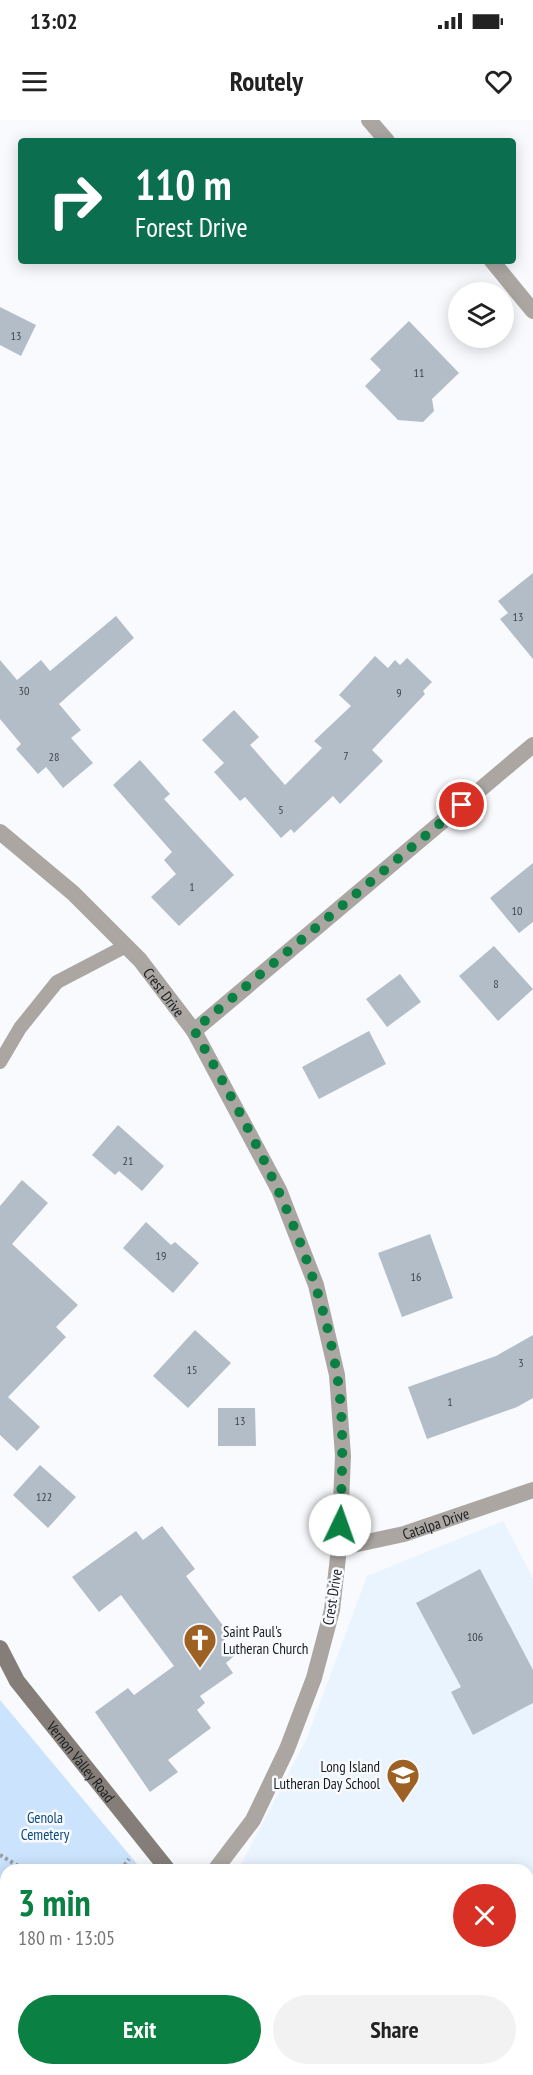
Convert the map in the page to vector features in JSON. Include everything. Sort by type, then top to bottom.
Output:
[{"type":"main road","name":"Vernon Valley Road","points":[[0,1648],[17,1681],[163,1864]]},
{"type":"street","points":[[369,120],[384,138]]},
{"type":"street","points":[[494,264],[533,311]]},
{"type":"street","points":[[194,1030],[533,745]]},
{"type":"street","name":"Crest Drive","points":[[0,832],[73,893],[140,960],[194,1030],[279,1190],[316,1285],[337,1375],[343,1456],[339,1548],[332,1610],[314,1678],[287,1749],[253,1820],[220,1864]]},
{"type":"street","name":"Catalpa Drive","points":[[339,1548],[404,1534],[533,1491]]},
{"type":"lane","points":[[0,1062],[20,1028],[57,982],[126,946]]},
{"type":"path","points":[[0,1855],[15,1864]]},
{"type":"shaded area","name":"Long Island Lutheran Day School","points":[[503,1521],[533,1578],[533,1864],[241,1864],[307,1738],[367,1576]]},
{"type":"green space","name":"Genola Cemetery","points":[[0,1700],[137,1864],[0,1864]]},
{"type":"building","points":[[0,307],[36,325],[21,356],[0,345]]},
{"type":"building","points":[[409,321],[459,373],[432,399],[434,411],[423,422],[398,420],[365,386],[381,370],[370,359]]},
{"type":"building","points":[[533,573],[533,659],[500,619],[508,613],[498,601]]},
{"type":"building","points":[[116,616],[134,638],[59,704],[81,730],[71,738],[93,763],[63,788],[46,767],[38,774],[16,749],[21,744],[0,719],[0,660],[17,680],[41,660],[50,671]]},
{"type":"building","points":[[375,656],[388,668],[395,660],[400,665],[407,658],[432,682],[423,691],[425,694],[372,750],[383,761],[340,804],[333,796],[294,833],[291,829],[281,838],[245,797],[240,801],[214,772],[224,763],[202,740],[234,710],[259,737],[250,745],[285,785],[322,748],[314,741],[351,706],[339,695]]},
{"type":"building","points":[[140,760],[170,794],[164,799],[234,875],[179,926],[151,897],[176,874],[164,860],[172,852],[113,785]]},
{"type":"building","points":[[533,863],[533,922],[519,933],[490,898]]},
{"type":"building","points":[[494,946],[533,989],[498,1021],[459,976]]},
{"type":"building","points":[[400,974],[421,1002],[387,1027],[366,999]]},
{"type":"building","points":[[369,1031],[386,1064],[319,1099],[302,1067]]},
{"type":"building","points":[[118,1125],[164,1166],[142,1191],[119,1171],[115,1175],[92,1155]]},
{"type":"building","points":[[22,1180],[48,1203],[12,1244],[78,1305],[56,1327],[66,1337],[8,1397],[40,1427],[17,1451],[0,1435],[0,1206]]},
{"type":"building","points":[[146,1222],[171,1245],[175,1242],[199,1263],[173,1293],[123,1248]]},
{"type":"building","points":[[430,1234],[453,1298],[402,1317],[378,1253]]},
{"type":"building","points":[[195,1330],[231,1363],[188,1408],[153,1376]]},
{"type":"building","points":[[533,1335],[533,1398],[517,1407],[427,1439],[408,1387],[496,1356]]},
{"type":"building","points":[[218,1408],[255,1408],[256,1446],[218,1446]]},
{"type":"building","points":[[40,1465],[76,1497],[48,1528],[13,1495]]},
{"type":"building","name":"Saint Paul's Lutheran Church","points":[[162,1526],[195,1569],[186,1576],[230,1635],[223,1641],[234,1656],[226,1663],[233,1673],[200,1696],[205,1703],[197,1710],[211,1728],[168,1760],[178,1772],[150,1792],[95,1712],[128,1688],[134,1695],[174,1666],[121,1595],[99,1612],[72,1577],[136,1531],[143,1540]]},
{"type":"building","points":[[480,1569],[533,1670],[533,1703],[473,1735],[451,1692],[461,1687],[416,1603]]},
{"type":"place","name":"Saint Paul's Lutheran Church","points":[[200,1669]]},
{"type":"place","name":"Long Island Lutheran Day School","points":[[403,1804]]},
{"type":"route","points":[[340,1525],[343,1456],[337,1375],[316,1285],[279,1190],[194,1030],[462,805]]}]
